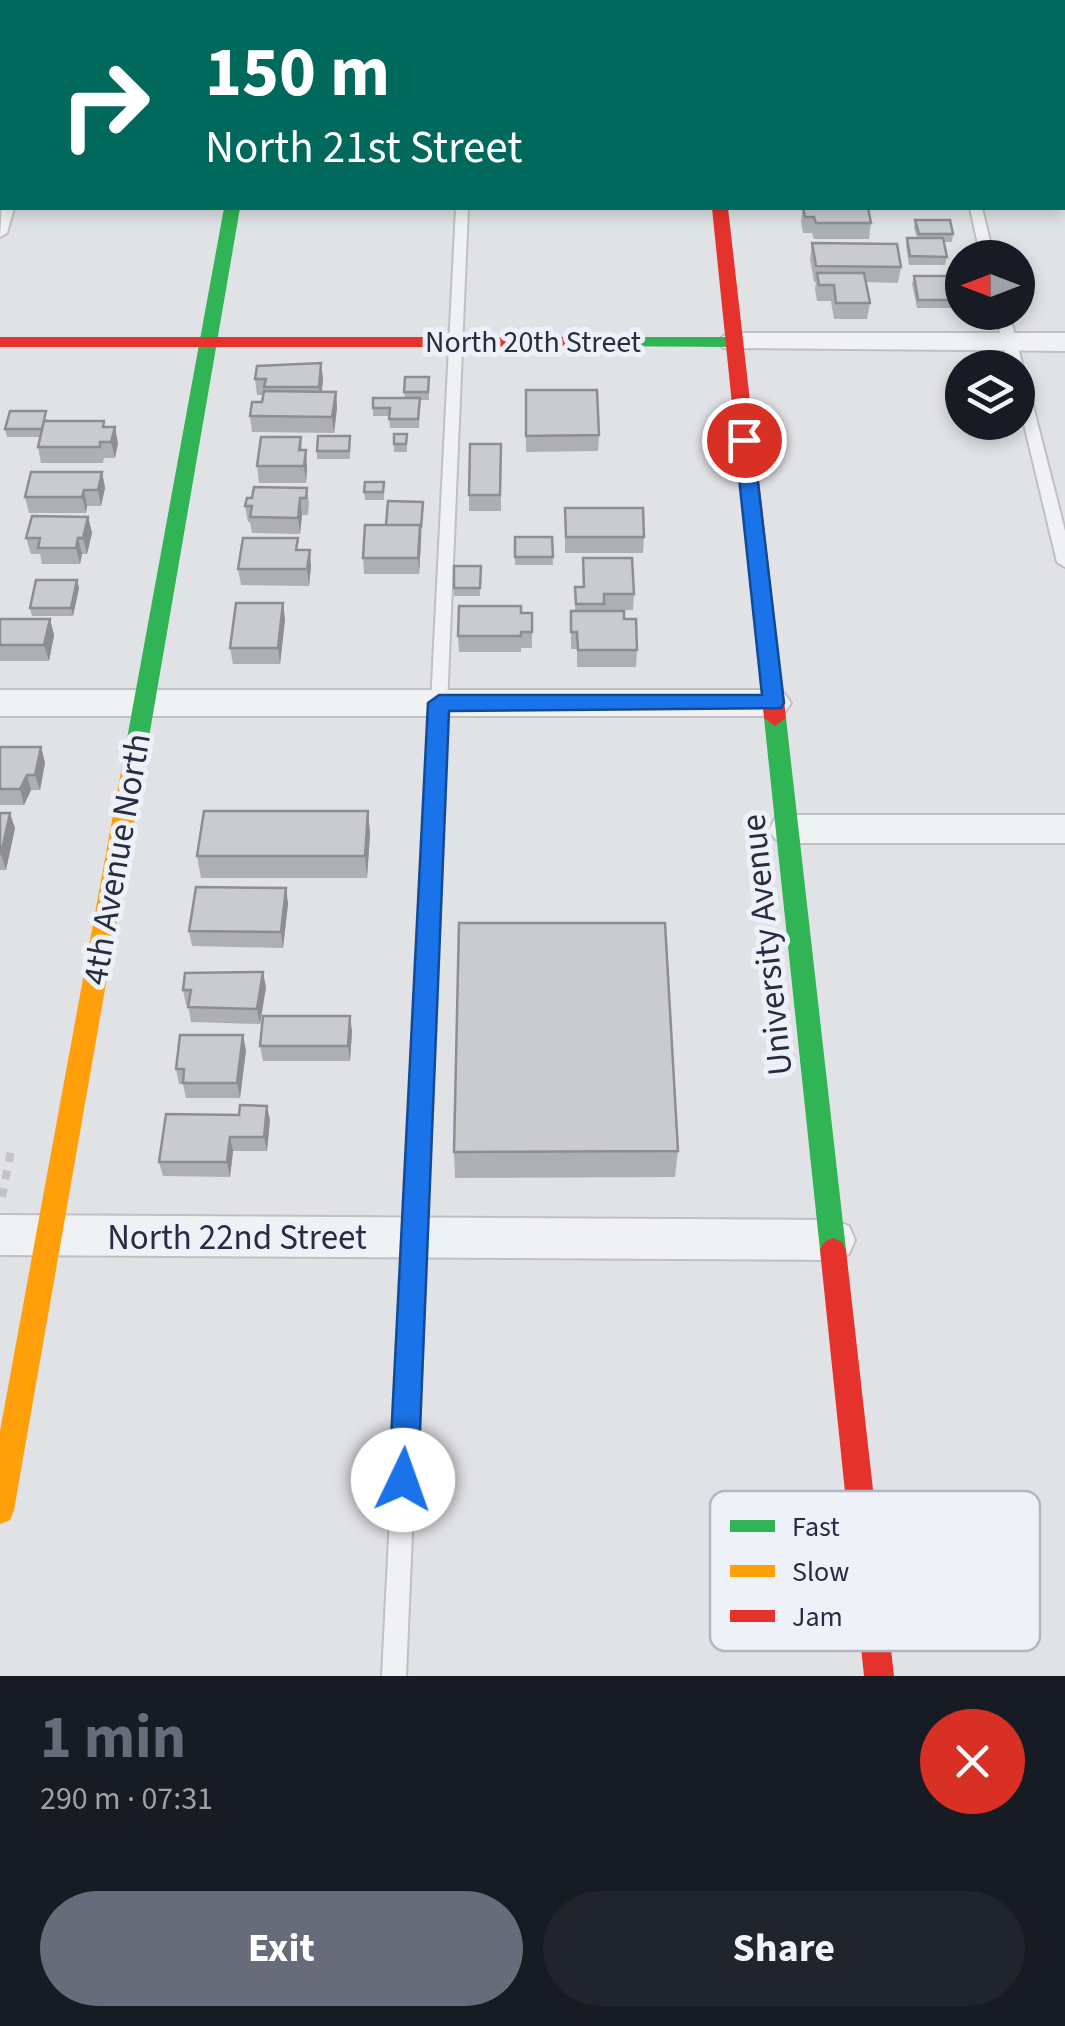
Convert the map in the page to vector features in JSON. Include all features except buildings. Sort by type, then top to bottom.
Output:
[{"type":"street","name":"4th Avenue North","points":[[0,1510],[232,210]]},
{"type":"street","name":"University Avenue","points":[[720,210],[859,1491]]},
{"type":"street","name":"North 20th Street","points":[[0,342],[733,342],[945,356]]},
{"type":"street","name":"North 20th Street","points":[[1035,353],[1065,342]]},
{"type":"street","points":[[0,703],[773,703]]},
{"type":"street","points":[[788,829],[1065,829]]},
{"type":"street","name":"North 22nd Street","points":[[0,1235],[833,1240]]},
{"type":"street","name":"University Avenue","points":[[876,1651],[879,1676]]},
{"type":"lane","points":[[394,1676],[462,210]]},
{"type":"lane","points":[[976,210],[984,240]]},
{"type":"lane","points":[[1034,440],[1065,562]]},
{"type":"traffic: fast","points":[[133,766],[232,210]]},
{"type":"traffic: fast","points":[[593,342],[733,342]]},
{"type":"traffic: fast","points":[[775,718],[833,1250]]},
{"type":"traffic: slow","points":[[0,1510],[133,766]]},
{"type":"traffic: jam","points":[[720,210],[775,718]]},
{"type":"traffic: jam","points":[[0,342],[593,342]]},
{"type":"traffic: jam","points":[[833,1250],[859,1491]]},
{"type":"traffic: jam","points":[[876,1651],[879,1676]]},
{"type":"route","points":[[403,1480],[439,703],[773,703],[744,440]]}]
